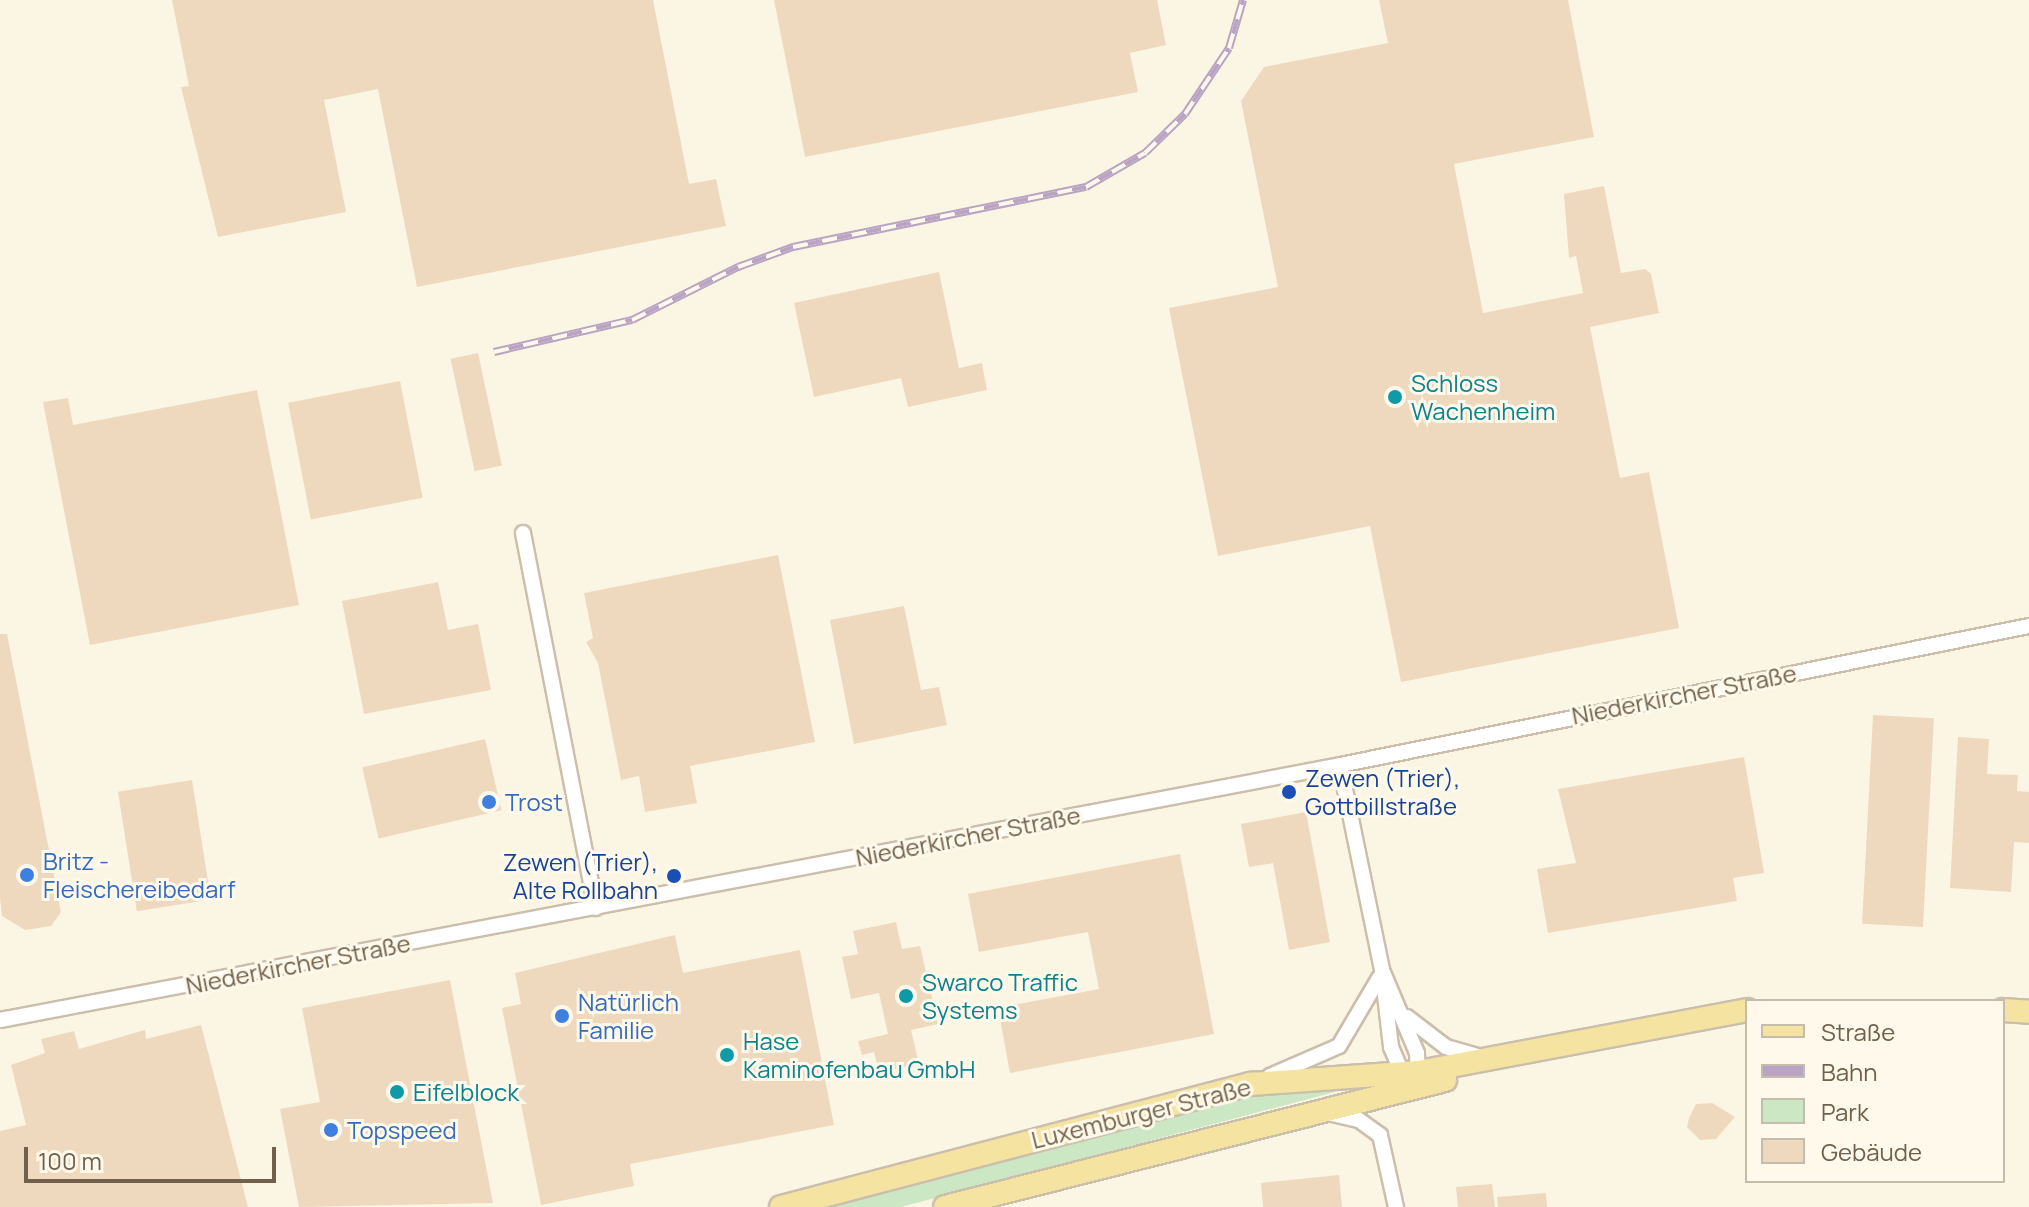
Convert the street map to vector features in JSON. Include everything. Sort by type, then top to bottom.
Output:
[{"type":"main road","name":"Luxemburger Straße","points":[[781,1207],[1251,1084],[1411,1078],[1644,1026],[1745,1010]]},
{"type":"main road","points":[[2005,1010],[2029,1012]]},
{"type":"main road","name":"Luxemburger Straße","points":[[945,1207],[1323,1112],[1411,1078]]},
{"type":"street","points":[[523,533],[596,908]]},
{"type":"street","name":"Niederkircher Straße","points":[[0,1020],[1340,765],[2029,626]]},
{"type":"street","points":[[1340,765],[1382,970],[1411,1078]]},
{"type":"street","points":[[1382,970],[1404,1014],[1411,1078]]},
{"type":"street","points":[[1251,1084],[1339,1046],[1382,970]]},
{"type":"street","points":[[1404,1014],[1453,1051],[1506,1059]]},
{"type":"street","points":[[1323,1112],[1359,1120],[1380,1135],[1396,1207]]},
{"type":"green space","points":[[1361,1085],[901,1207],[826,1207],[1278,1088]]},
{"type":"building","points":[[172,0],[653,0],[689,184],[716,179],[726,226],[417,287],[378,89],[324,100],[346,212],[218,237],[181,87],[189,86]]},
{"type":"building","points":[[774,0],[1157,0],[1166,45],[1130,53],[1138,92],[805,157]]},
{"type":"building","name":"Schloss Wachenheim","points":[[1379,0],[1568,0],[1594,137],[1454,164],[1483,313],[1583,293],[1576,256],[1569,258],[1564,194],[1604,186],[1621,273],[1645,269],[1651,274],[1659,313],[1590,327],[1620,478],[1649,472],[1679,628],[1401,682],[1370,526],[1218,556],[1169,308],[1278,287],[1241,101],[1264,67],[1388,43]]},
{"type":"building","points":[[939,272],[959,368],[982,363],[987,390],[908,407],[901,378],[814,397],[794,303]]},
{"type":"building","points":[[478,353],[502,465],[475,471],[451,359]]},
{"type":"building","points":[[400,381],[423,498],[311,520],[288,403]]},
{"type":"building","points":[[257,390],[299,605],[90,645],[43,402],[68,398],[73,425]]},
{"type":"building","points":[[778,555],[815,742],[690,766],[697,803],[645,812],[639,776],[621,780],[598,663],[586,642],[593,638],[584,593]]},
{"type":"building","points":[[438,582],[448,630],[478,624],[491,690],[364,714],[342,601]]},
{"type":"building","points":[[904,606],[921,690],[939,687],[947,725],[854,744],[830,620]]},
{"type":"building","points":[[0,634],[7,634],[61,912],[51,926],[25,930],[2,916],[0,898]]},
{"type":"building","points":[[1873,715],[1934,718],[1923,927],[1862,924]]},
{"type":"building","points":[[1958,737],[1989,739],[1987,774],[2018,775],[2017,791],[2029,792],[2029,843],[2014,842],[2011,892],[1950,888]]},
{"type":"building","points":[[485,739],[501,810],[379,838],[362,767]]},
{"type":"building","points":[[1744,757],[1764,873],[1733,878],[1737,901],[1548,933],[1537,869],[1576,863],[1558,789]]},
{"type":"building","points":[[192,780],[211,900],[137,911],[118,792]]},
{"type":"building","points":[[1306,812],[1330,942],[1289,950],[1273,863],[1249,867],[1241,824]]},
{"type":"building","points":[[1180,854],[1214,1034],[1010,1073],[998,1008],[1099,989],[1088,932],[979,952],[968,894]]},
{"type":"building","name":"Swarco Traffic Systems","points":[[896,922],[902,949],[920,946],[938,1024],[911,1030],[919,1064],[879,1072],[874,1052],[862,1055],[858,1041],[888,1034],[879,993],[851,999],[842,957],[858,954],[853,931]]},
{"type":"building","points":[[675,935],[683,973],[800,950],[834,1125],[630,1164],[634,1186],[541,1205],[502,1008],[521,1004],[515,973]]},
{"type":"building","points":[[450,980],[493,1203],[299,1207],[280,1109],[320,1102],[302,1008]]},
{"type":"building","points":[[201,1025],[248,1207],[0,1207],[0,1131],[26,1125],[11,1065],[45,1053],[41,1039],[74,1031],[79,1049],[145,1030],[146,1039]]},
{"type":"building","points":[[1712,1103],[1735,1117],[1716,1139],[1700,1140],[1687,1127],[1689,1118],[1696,1104]]},
{"type":"building","points":[[1339,1175],[1342,1207],[1263,1207],[1261,1183]]},
{"type":"building","points":[[1492,1184],[1495,1207],[1458,1207],[1456,1187]]},
{"type":"building","points":[[1546,1193],[1547,1207],[1498,1207],[1497,1197]]},
{"type":"railway","points":[[494,352],[632,320],[738,267],[793,247],[1086,187],[1145,153],[1185,114],[1229,48],[1243,0]]},
{"type":"place","name":"Schloss Wachenheim","points":[[1395,397]]},
{"type":"place","name":"Zewen (Trier), Gottbillstraße","points":[[1289,792]]},
{"type":"place","name":"Trost","points":[[489,802]]},
{"type":"place","name":"Britz - Fleischereibedarf","points":[[27,875]]},
{"type":"place","name":"Zewen (Trier), Alte Rollbahn","points":[[674,876]]},
{"type":"place","name":"Swarco Traffic Systems","points":[[906,996]]},
{"type":"place","name":"Natürlich Familie","points":[[562,1016]]},
{"type":"place","name":"Hase Kaminofenbau GmbH","points":[[727,1055]]},
{"type":"place","name":"Eifelblock","points":[[397,1092]]},
{"type":"place","name":"Topspeed","points":[[331,1130]]}]
